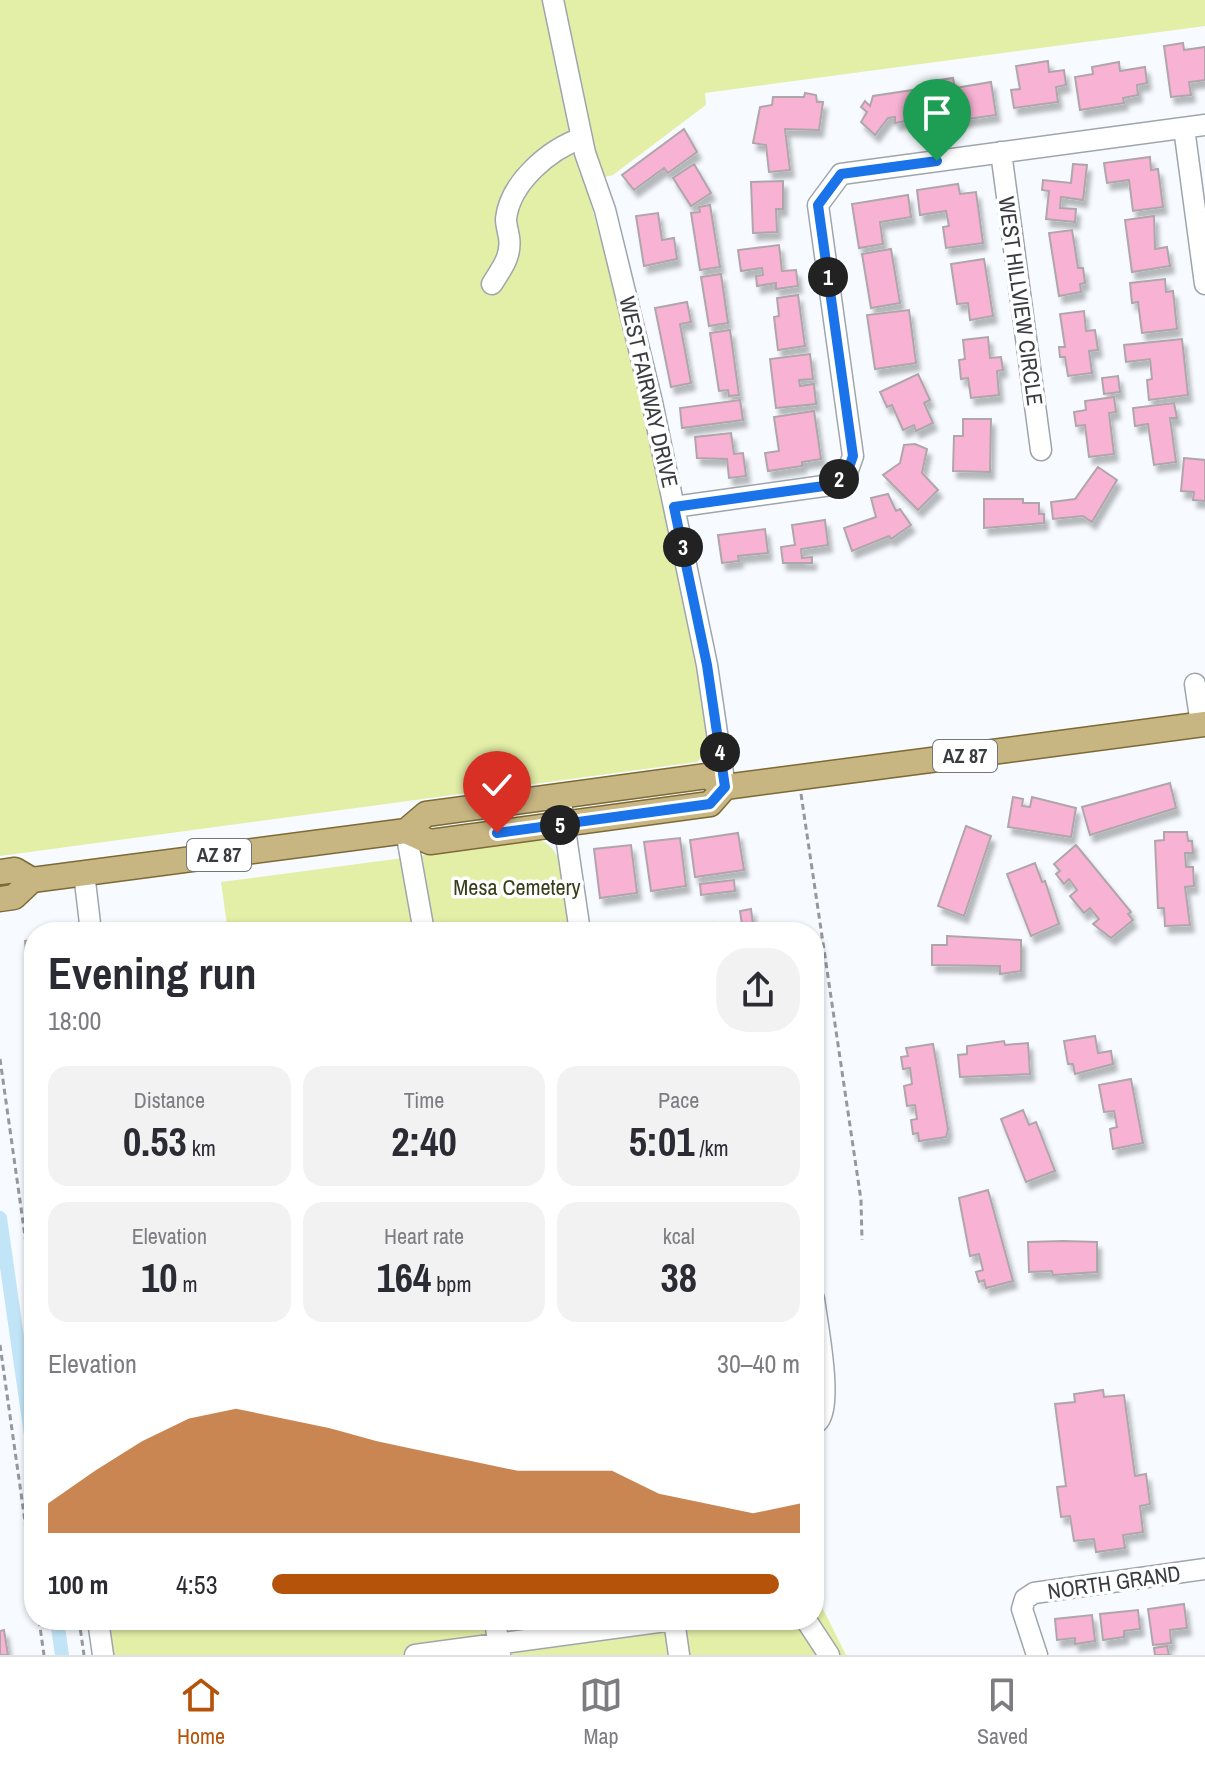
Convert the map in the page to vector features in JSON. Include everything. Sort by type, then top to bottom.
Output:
[{"type":"main road","name":"AZ 87","points":[[406,831],[426,814],[560,795],[707,776],[725,787],[1203,724]]},
{"type":"main road","name":"AZ 87","points":[[0,899],[14,897],[32,880],[84,873],[406,831],[430,842],[710,804],[725,787]]},
{"type":"main road","name":"AZ 87","points":[[0,872],[15,870],[32,880]]},
{"type":"street","name":"WEST FAIRWAY DRIVE","points":[[553,0],[582,138],[605,210],[642,354],[674,507],[702,597],[725,787]]},
{"type":"street","points":[[674,507],[831,485],[847,473],[853,456],[818,205],[841,174],[1205,125]]},
{"type":"street","points":[[1184,128],[1205,284]]},
{"type":"street","points":[[492,284],[509,256],[506,221],[509,206],[541,161],[582,138]]},
{"type":"street","name":"WEST HILLVIEW CIRCLE","points":[[1001,152],[1041,450]]},
{"type":"street","points":[[1195,684],[1203,724]]},
{"type":"street","points":[[560,795],[579,922]]},
{"type":"street","points":[[406,831],[403,860],[411,922]]},
{"type":"street","points":[[406,831],[422,922]]},
{"type":"street","points":[[84,873],[90,922]]},
{"type":"street","points":[[824,1382],[824,1406]]},
{"type":"street","name":"NORTH GRAND","points":[[1037,1655],[1022,1609],[1025,1599],[1034,1593],[1205,1569]]},
{"type":"street","points":[[99,1630],[103,1655]]},
{"type":"street","points":[[415,1655],[499,1649],[614,1630]]},
{"type":"street","points":[[675,1630],[679,1655]]},
{"type":"street","points":[[813,1630],[829,1655]]},
{"type":"path","points":[[799,778],[820,922]]},
{"type":"path","points":[[824,948],[861,1200],[862,1240]]},
{"type":"path","points":[[0,1059],[24,1229]]},
{"type":"path","points":[[0,1345],[24,1514]]},
{"type":"path","points":[[40,1630],[44,1655]]},
{"type":"path","points":[[80,1630],[84,1655]]},
{"type":"green space","points":[[0,0],[1205,0],[1205,26],[705,93],[706,105],[613,175],[585,182],[657,459],[686,599],[707,740],[703,756],[697,762],[0,856]]},
{"type":"green space","name":"Mesa Cemetery","points":[[539,840],[549,845],[561,866],[569,922],[227,922],[221,882]]},
{"type":"green space","points":[[824,1611],[846,1655],[96,1655],[92,1630],[824,1630]]},
{"type":"building","points":[[1183,43],[1184,50],[1205,47],[1205,80],[1189,82],[1191,95],[1171,97],[1164,46]]},
{"type":"building","points":[[1048,61],[1049,72],[1064,70],[1066,85],[1056,87],[1058,102],[1014,108],[1011,90],[1020,89],[1016,66]]},
{"type":"building","points":[[1119,62],[1120,71],[1145,67],[1147,83],[1137,85],[1138,95],[1123,98],[1124,103],[1080,110],[1075,77],[1093,74],[1092,67]]},
{"type":"building","points":[[953,78],[955,88],[991,82],[996,115],[932,124],[926,82]]},
{"type":"building","points":[[913,90],[917,119],[895,123],[895,117],[888,118],[875,135],[861,122],[867,112],[861,107],[865,101],[870,106],[873,96]]},
{"type":"building","points":[[805,93],[816,95],[817,102],[823,102],[819,130],[785,129],[790,170],[769,172],[766,145],[753,143],[760,107],[772,105],[773,97],[804,97]]},
{"type":"building","points":[[684,129],[697,152],[668,173],[664,168],[634,190],[622,175]]},
{"type":"building","points":[[1150,157],[1151,170],[1158,169],[1163,207],[1133,211],[1129,180],[1107,183],[1104,163]]},
{"type":"building","points":[[694,164],[711,193],[691,206],[673,178]]},
{"type":"building","points":[[1073,164],[1087,165],[1083,200],[1061,197],[1060,208],[1076,209],[1075,222],[1046,219],[1049,191],[1042,190],[1043,180],[1071,183]]},
{"type":"building","points":[[783,181],[783,209],[776,209],[777,232],[753,233],[751,182]]},
{"type":"building","points":[[958,184],[960,194],[976,192],[983,243],[946,248],[943,227],[949,226],[946,211],[920,215],[917,190]]},
{"type":"building","points":[[908,195],[911,217],[880,222],[883,244],[859,248],[852,204]]},
{"type":"building","points":[[710,205],[720,267],[700,270],[691,213],[700,212],[699,207]]},
{"type":"building","points":[[658,213],[662,240],[674,238],[677,259],[644,266],[636,216]]},
{"type":"building","points":[[1154,216],[1155,249],[1167,247],[1170,266],[1132,272],[1125,220]]},
{"type":"building","points":[[1072,230],[1078,268],[1083,268],[1085,283],[1080,284],[1081,292],[1059,296],[1049,233]]},
{"type":"building","points":[[779,245],[782,271],[796,270],[798,286],[776,289],[776,283],[757,286],[756,276],[763,275],[762,268],[741,271],[738,250]]},
{"type":"building","points":[[891,249],[900,303],[871,308],[862,254]]},
{"type":"building","points":[[984,259],[993,316],[970,320],[968,303],[957,304],[951,264]]},
{"type":"building","points":[[721,274],[728,323],[709,326],[701,277]]},
{"type":"building","points":[[1165,279],[1166,292],[1173,291],[1177,329],[1142,333],[1138,302],[1132,303],[1130,283]]},
{"type":"building","points":[[798,295],[805,346],[778,350],[774,317],[779,316],[777,298]]},
{"type":"building","points":[[687,302],[691,322],[680,324],[691,383],[671,387],[655,308]]},
{"type":"building","points":[[909,310],[916,363],[875,369],[867,315]]},
{"type":"building","points":[[1084,311],[1086,331],[1095,330],[1098,350],[1089,351],[1092,373],[1068,376],[1065,357],[1060,357],[1059,347],[1065,347],[1060,314]]},
{"type":"building","points":[[730,330],[739,395],[729,396],[728,390],[719,391],[710,333]]},
{"type":"building","points":[[988,337],[990,358],[1001,357],[1003,370],[997,371],[999,395],[971,398],[968,378],[961,379],[959,360],[965,359],[963,340]]},
{"type":"building","points":[[1182,339],[1188,395],[1149,400],[1147,380],[1152,379],[1150,359],[1126,362],[1124,345]]},
{"type":"building","points":[[810,354],[813,379],[799,380],[800,386],[814,384],[816,404],[776,408],[770,359]]},
{"type":"building","points":[[918,374],[930,400],[924,403],[933,423],[916,431],[914,425],[903,430],[892,405],[887,407],[880,392]]},
{"type":"building","points":[[1118,376],[1120,392],[1104,394],[1102,378]]},
{"type":"building","points":[[1114,397],[1116,412],[1109,413],[1114,454],[1089,457],[1085,425],[1076,426],[1074,412],[1086,410],[1085,401]]},
{"type":"building","points":[[740,400],[743,420],[682,428],[680,408]]},
{"type":"building","points":[[1174,403],[1177,418],[1170,418],[1176,462],[1154,465],[1148,424],[1135,426],[1133,408]]},
{"type":"building","points":[[814,411],[821,459],[802,462],[802,466],[768,471],[765,453],[779,451],[774,417]]},
{"type":"building","points":[[963,419],[991,419],[990,472],[953,471],[954,436],[963,436]]},
{"type":"building","points":[[731,433],[734,454],[743,453],[746,476],[729,478],[727,459],[697,458],[695,437]]},
{"type":"building","points":[[915,444],[927,449],[922,473],[938,490],[918,510],[883,475],[900,463],[904,445]]},
{"type":"building","points":[[1184,458],[1205,460],[1205,501],[1193,500],[1194,492],[1181,491]]},
{"type":"building","points":[[1098,467],[1117,480],[1092,522],[1083,516],[1053,519],[1051,502],[1075,499]]},
{"type":"building","points":[[888,494],[896,511],[900,509],[911,525],[891,539],[889,536],[852,551],[844,528],[876,517],[871,498]]},
{"type":"building","points":[[984,499],[1023,499],[1023,503],[1039,503],[1039,514],[1044,514],[1044,523],[984,528]]},
{"type":"building","points":[[825,520],[828,545],[801,549],[802,558],[812,557],[812,563],[783,563],[781,547],[795,545],[792,525]]},
{"type":"building","points":[[765,529],[768,553],[738,556],[739,561],[722,563],[718,535]]},
{"type":"building","points":[[1170,783],[1176,808],[1090,835],[1082,807]]},
{"type":"building","points":[[1013,797],[1023,799],[1022,806],[1030,807],[1032,797],[1076,808],[1071,837],[1008,827]]},
{"type":"building","points":[[966,826],[991,836],[964,916],[938,906]]},
{"type":"building","points":[[1164,832],[1187,832],[1188,841],[1192,841],[1193,853],[1185,853],[1186,867],[1193,867],[1194,886],[1185,887],[1190,925],[1165,926],[1164,908],[1158,908],[1155,841],[1164,840]]},
{"type":"building","points":[[738,833],[744,870],[695,877],[690,840]]},
{"type":"building","points":[[680,838],[686,886],[651,891],[644,842]]},
{"type":"building","points":[[631,845],[637,893],[600,898],[594,849]]},
{"type":"building","points":[[1076,845],[1131,912],[1128,914],[1133,920],[1111,938],[1093,924],[1099,919],[1090,908],[1084,913],[1070,896],[1077,890],[1069,879],[1064,884],[1056,874],[1060,871],[1054,864]]},
{"type":"building","points":[[1035,863],[1042,882],[1045,881],[1059,924],[1031,936],[1007,874]]},
{"type":"building","points":[[734,880],[735,891],[701,895],[700,884]]},
{"type":"building","points":[[751,909],[753,922],[742,922],[740,911]]},
{"type":"building","points":[[947,936],[1021,940],[1021,971],[1000,974],[1000,966],[932,965],[932,945],[947,945]]},
{"type":"building","points":[[1095,1036],[1098,1053],[1111,1051],[1113,1064],[1075,1074],[1073,1064],[1068,1064],[1064,1041]]},
{"type":"building","points":[[1004,1041],[1005,1045],[1028,1043],[1030,1074],[960,1077],[958,1055],[967,1054],[967,1046]]},
{"type":"building","points":[[933,1044],[948,1129],[946,1137],[919,1141],[918,1133],[913,1134],[911,1120],[917,1119],[915,1105],[907,1106],[904,1086],[912,1084],[910,1068],[903,1069],[901,1057],[908,1056],[906,1048]]},
{"type":"building","points":[[1131,1079],[1143,1143],[1113,1149],[1110,1129],[1117,1127],[1114,1111],[1104,1112],[1099,1085]]},
{"type":"building","points":[[1023,1110],[1029,1125],[1036,1122],[1055,1171],[1026,1182],[1001,1119]]},
{"type":"building","points":[[988,1190],[1013,1281],[986,1288],[984,1280],[979,1282],[976,1272],[983,1270],[979,1254],[970,1256],[959,1198]]},
{"type":"building","points":[[1028,1242],[1097,1242],[1097,1272],[1053,1275],[1052,1271],[1029,1272]]},
{"type":"building","points":[[1103,1390],[1104,1397],[1124,1395],[1135,1476],[1146,1474],[1150,1504],[1140,1506],[1143,1532],[1123,1535],[1125,1548],[1096,1552],[1094,1539],[1074,1541],[1070,1516],[1061,1517],[1057,1487],[1066,1486],[1055,1404],[1075,1402],[1074,1394]]},
{"type":"building","points":[[1184,1604],[1187,1628],[1170,1630],[1171,1643],[1153,1645],[1148,1609]]},
{"type":"building","points":[[1138,1610],[1140,1629],[1124,1631],[1124,1637],[1103,1640],[1100,1614]]},
{"type":"building","points":[[1092,1615],[1095,1641],[1075,1644],[1075,1638],[1057,1640],[1055,1619]]},
{"type":"building","points":[[4,1630],[8,1655],[0,1655],[0,1631]]},
{"type":"building","points":[[1167,1646],[1169,1655],[1155,1655],[1154,1648]]},
{"type":"waterway","points":[[0,1218],[24,1386]]},
{"type":"waterway","points":[[58,1630],[62,1655]]},
{"type":"route","points":[[497,833],[710,804],[725,787],[707,665],[674,507],[831,485],[847,473],[853,456],[818,205],[841,174],[937,161]]}]
